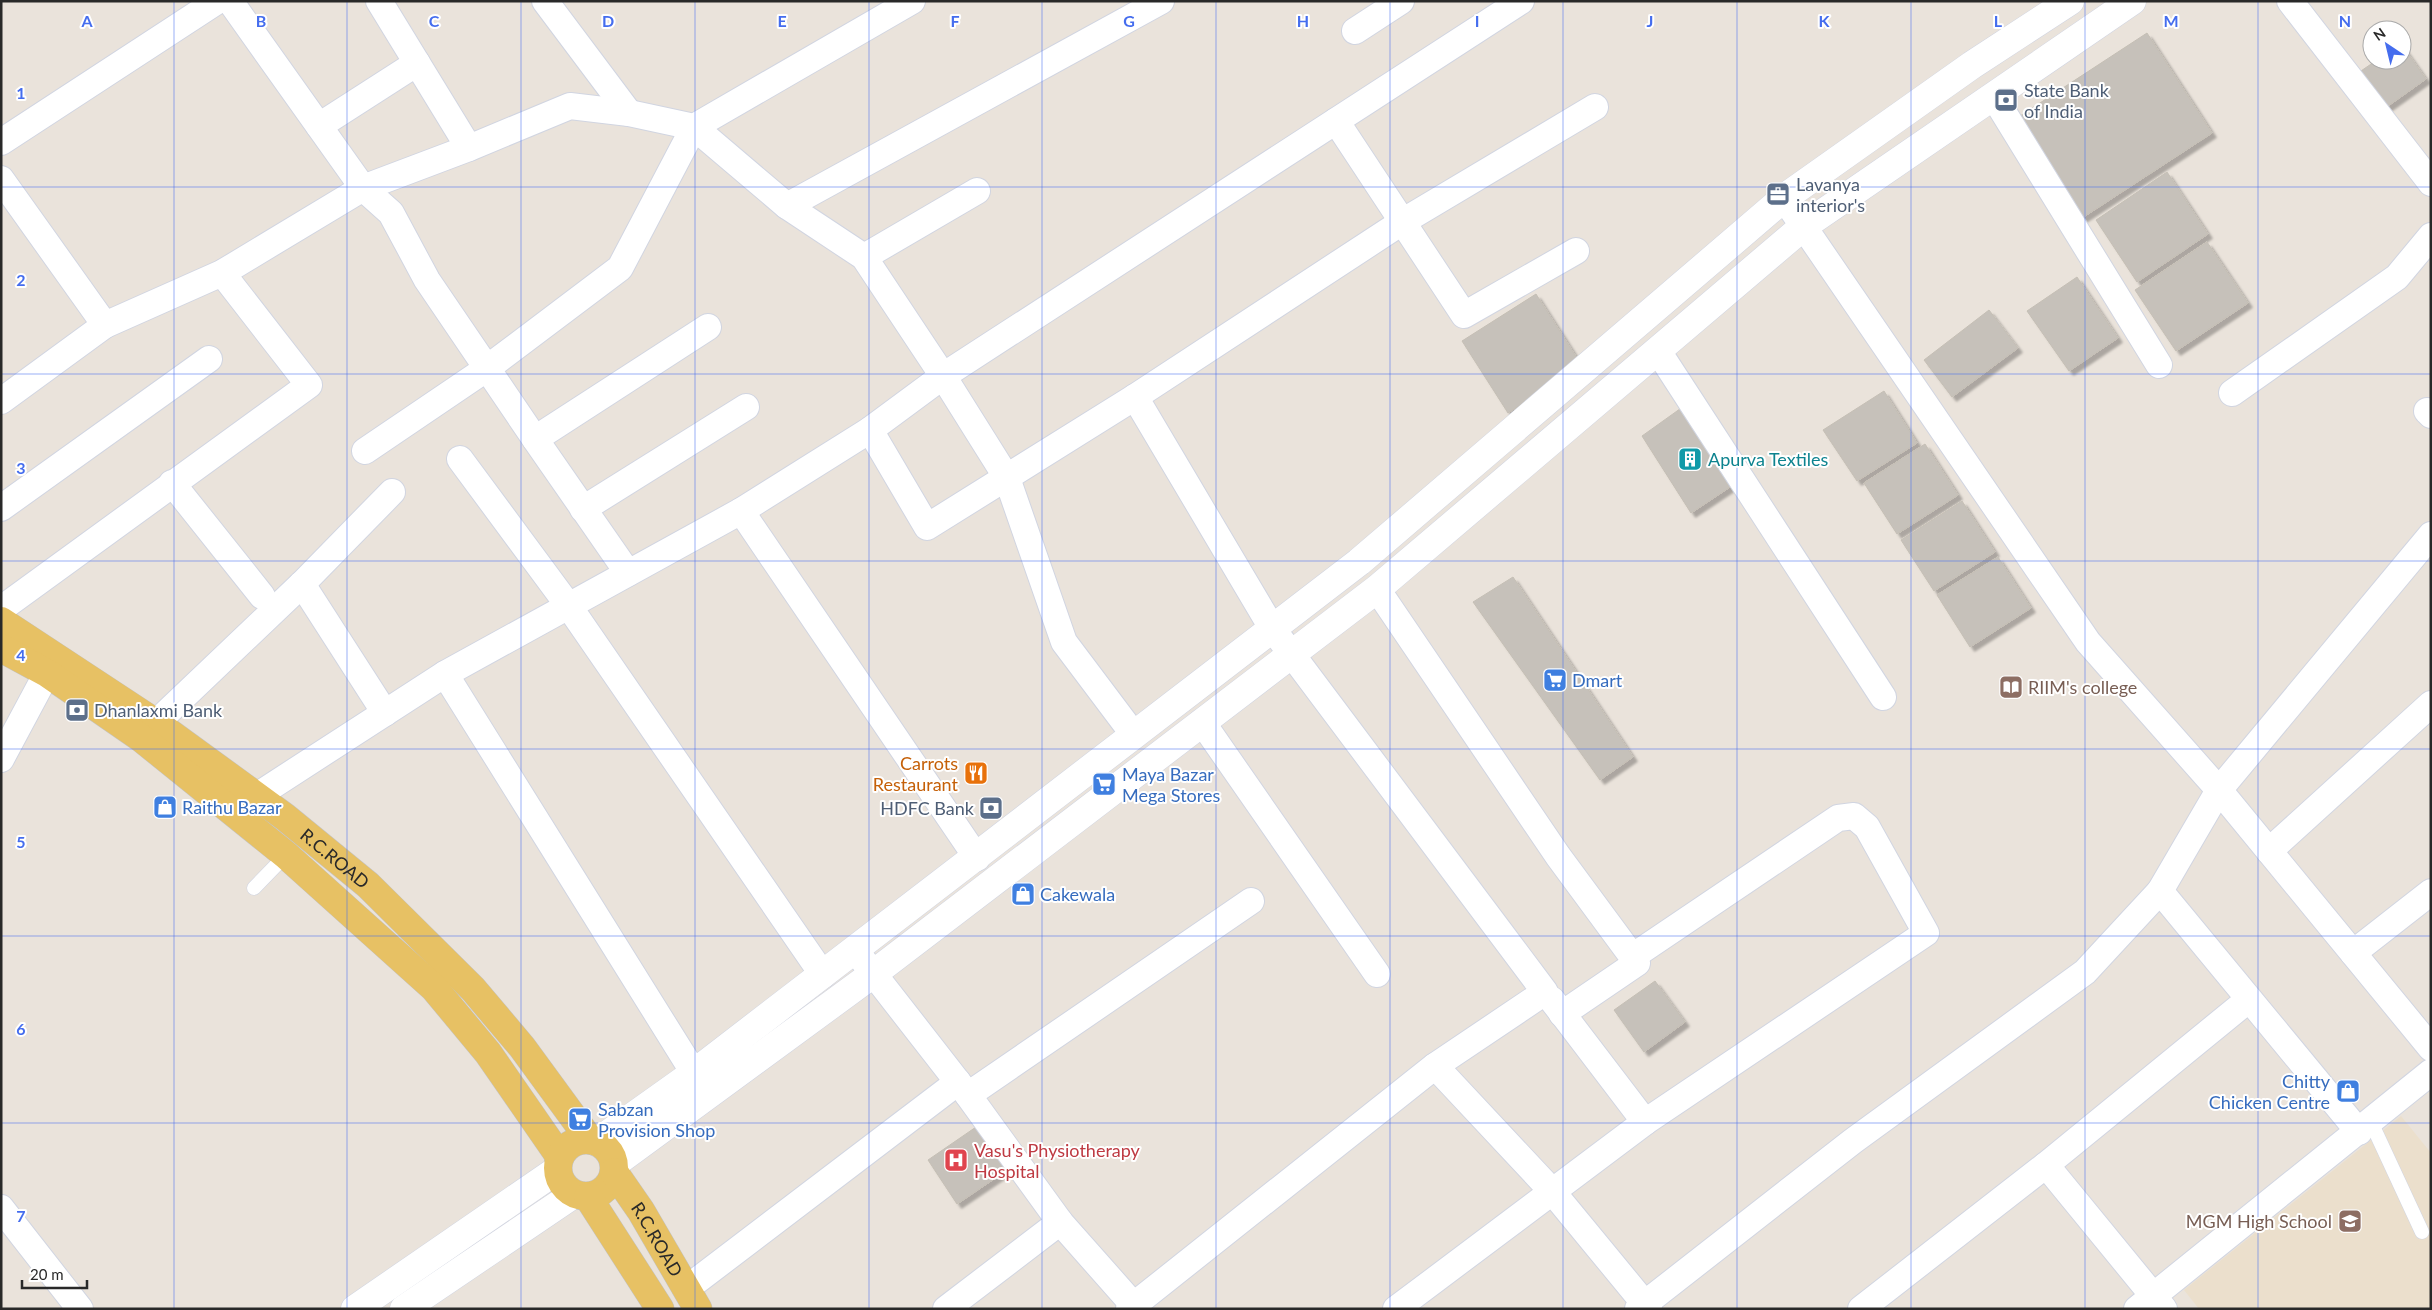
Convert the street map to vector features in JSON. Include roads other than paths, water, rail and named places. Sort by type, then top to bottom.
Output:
[{"type":"main road","name":"R.C.ROAD","points":[[1,621],[156,723],[286,817],[368,886],[472,989],[522,1047],[593,1141]]},
{"type":"main road","name":"R.C.ROAD","points":[[1,648],[47,673],[141,738],[286,855],[434,988],[488,1053],[558,1164]]},
{"type":"main road","points":[[575,1141],[593,1141],[609,1150],[614,1168],[608,1186],[596,1195],[581,1195],[562,1184],[558,1164],[569,1145],[575,1141]]},
{"type":"main road","name":"R.C.ROAD","points":[[614,1168],[692,1299]]},
{"type":"main road","name":"R.C.ROAD","points":[[581,1195],[660,1309]]},
{"type":"street","points":[[1,142],[217,1]]},
{"type":"street","points":[[230,1],[363,188],[391,213],[428,280],[486,369],[628,573]]},
{"type":"street","points":[[379,1],[469,148]]},
{"type":"street","points":[[545,1],[629,113]]},
{"type":"street","points":[[364,451],[486,369],[620,268],[694,127],[912,1]]},
{"type":"street","points":[[787,206],[1161,1]]},
{"type":"street","points":[[1355,31],[1400,1]]},
{"type":"street","points":[[232,813],[445,674],[741,512],[870,430],[943,376],[1521,1]]},
{"type":"street","points":[[593,1141],[694,1073],[977,858],[1359,562],[1784,198],[1972,65],[2070,1]]},
{"type":"street","points":[[614,1168],[873,974],[1377,589],[1804,226],[2132,1]]},
{"type":"street","points":[[2290,1],[2431,183]]},
{"type":"street","points":[[319,126],[418,63]]},
{"type":"street","points":[[1994,97],[2159,365]]},
{"type":"street","points":[[1,401],[105,325],[222,273],[363,188],[469,148],[570,106],[629,113],[694,127],[787,206],[864,257],[1008,478],[1064,642],[1134,736]]},
{"type":"street","points":[[870,430],[927,528],[1135,397],[1402,222],[1596,107]]},
{"type":"street","points":[[1336,121],[1464,315],[1576,251]]},
{"type":"street","points":[[1,179],[105,325]]},
{"type":"street","points":[[864,257],[977,191]]},
{"type":"street","points":[[1784,198],[2088,642],[2220,790],[2431,1048]]},
{"type":"street","points":[[2232,393],[2396,277],[2431,236]]},
{"type":"street","points":[[1,609],[309,385],[222,273]]},
{"type":"street","points":[[535,439],[708,327]]},
{"type":"street","points":[[1658,351],[1883,697]]},
{"type":"street","points":[[1,508],[209,359]]},
{"type":"street","points":[[1135,397],[1272,628],[1645,1122]]},
{"type":"street","points":[[583,509],[746,407]]},
{"type":"street","points":[[460,459],[568,605],[823,974]]},
{"type":"street","points":[[172,483],[262,596]]},
{"type":"street","points":[[156,723],[302,584],[392,492]]},
{"type":"street","points":[[741,512],[977,858]]},
{"type":"street","points":[[1435,1066],[1550,1190],[1644,1307],[1853,1141],[2085,972],[2160,891],[2220,790],[2431,535]]},
{"type":"street","points":[[302,584],[386,713]]},
{"type":"street","points":[[1377,589],[1558,856],[1637,964],[1562,1014]]},
{"type":"street","points":[[1,759],[47,673]]},
{"type":"street","points":[[445,674],[694,1073]]},
{"type":"street","points":[[2269,851],[2431,704]]},
{"type":"street","points":[[1202,722],[1377,974]]},
{"type":"street","points":[[1396,1309],[1550,1190],[1645,1122],[1926,933],[1867,827],[1854,816],[1838,818],[1632,957]]},
{"type":"street","points":[[2160,891],[2248,1000],[2365,1127]]},
{"type":"street","points":[[2353,953],[2431,892]]},
{"type":"street","points":[[692,1299],[963,1088],[1251,901]]},
{"type":"street","points":[[855,950],[963,1088],[1060,1222],[1133,1307],[1435,1066],[1545,992]]},
{"type":"street","points":[[1861,1309],[2046,1165],[2248,1000]]},
{"type":"street","points":[[2046,1165],[2152,1304],[2431,1072]]},
{"type":"street","points":[[355,1309],[558,1164]]},
{"type":"street","points":[[404,1309],[581,1195]]},
{"type":"street","points":[[1,1208],[80,1309]]},
{"type":"street","points":[[946,1309],[1060,1222]]},
{"type":"lane","points":[[254,888],[286,855]]},
{"type":"lane","points":[[2365,1127],[2422,1232]]},
{"type":"place","name":"State Bank of India","points":[[2006,100]]},
{"type":"place","name":"Lavanya interior's","points":[[1778,194]]},
{"type":"place","name":"Apurva Textiles","points":[[1690,459]]},
{"type":"place","name":"Dmart","points":[[1555,680]]},
{"type":"place","name":"RIIM's college","points":[[2011,687]]},
{"type":"place","name":"Dhanlaxmi Bank","points":[[77,710]]},
{"type":"place","name":"Carrots Restaurant","points":[[976,773]]},
{"type":"place","name":"Maya Bazar Mega Stores","points":[[1104,784]]},
{"type":"place","name":"Raithu Bazar","points":[[165,807]]},
{"type":"place","name":"HDFC Bank","points":[[991,808]]},
{"type":"place","name":"Cakewala","points":[[1023,894]]},
{"type":"place","name":"Chitty Chicken Centre","points":[[2348,1091]]},
{"type":"place","name":"Sabzan Provision Shop","points":[[580,1119]]},
{"type":"place","name":"Vasu's Physiotherapy Hospital","points":[[956,1160]]},
{"type":"place","name":"MGM High School","points":[[2350,1221]]}]
